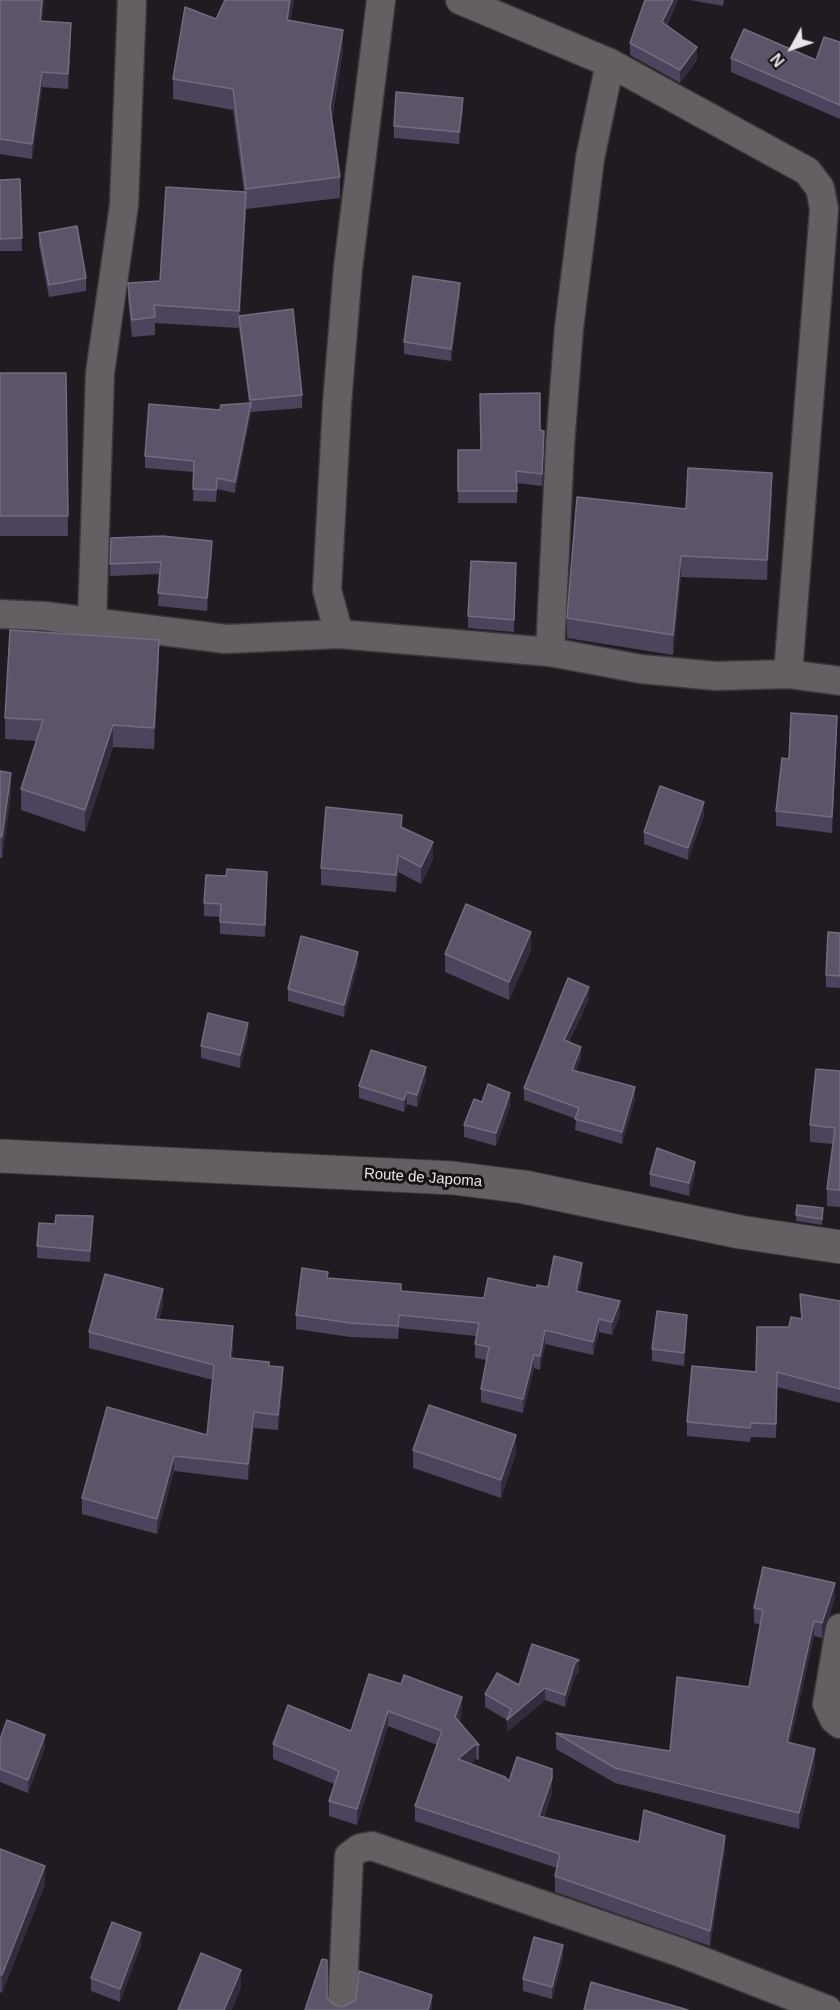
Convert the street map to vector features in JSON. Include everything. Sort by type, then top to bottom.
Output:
[{"type":"street","points":[[92,622],[100,373],[124,204],[132,0]]},
{"type":"street","points":[[339,634],[327,590],[337,404],[348,268],[381,0]]},
{"type":"street","points":[[460,0],[610,63],[807,171],[820,188],[824,209],[788,674]]},
{"type":"street","points":[[550,652],[560,445],[569,328],[590,158],[610,63]]},
{"type":"street","points":[[0,614],[92,622],[226,639],[339,634],[550,652],[641,669],[716,676],[788,674],[840,681]]},
{"type":"street","name":"Route de Japoma","points":[[0,1156],[453,1178],[524,1187],[740,1232],[840,1247]]},
{"type":"street","points":[[840,1628],[827,1704],[834,1719],[840,1724]]},
{"type":"street","points":[[342,2010],[349,1856],[360,1848],[372,1846],[679,1952],[828,2010]]},
{"type":"building","points":[[0,0],[42,0],[40,21],[71,23],[68,74],[42,72],[32,144],[0,139]]},
{"type":"building","points":[[225,0],[290,0],[287,20],[343,30],[330,107],[340,177],[246,189],[233,89],[173,79],[185,7],[216,19]]},
{"type":"building","points":[[645,0],[673,0],[662,22],[697,47],[680,70],[630,43]]},
{"type":"building","points":[[744,29],[816,60],[824,37],[840,42],[840,105],[731,58]]},
{"type":"building","points":[[396,92],[463,98],[459,132],[394,126]]},
{"type":"building","points":[[20,179],[22,238],[0,239],[0,180]]},
{"type":"building","points":[[166,187],[246,192],[239,311],[154,305],[155,317],[132,320],[128,283],[160,281]]},
{"type":"building","points":[[77,226],[86,278],[49,285],[39,233]]},
{"type":"building","points":[[413,276],[460,283],[451,349],[404,342]]},
{"type":"building","points":[[293,309],[302,395],[250,400],[239,316]]},
{"type":"building","points":[[0,373],[66,373],[68,516],[0,516]]},
{"type":"building","points":[[540,393],[540,430],[544,431],[542,474],[516,471],[517,491],[458,491],[458,450],[481,450],[480,394]]},
{"type":"building","points":[[251,403],[235,482],[217,478],[216,490],[193,489],[194,461],[145,456],[149,404],[220,410],[221,405]]},
{"type":"building","points":[[688,468],[772,473],[767,560],[681,556],[673,635],[567,618],[577,497],[686,509]]},
{"type":"building","points":[[162,536],[212,541],[207,598],[158,593],[161,562],[110,564],[111,538]]},
{"type":"building","points":[[471,561],[516,563],[514,620],[468,616]]},
{"type":"building","points":[[10,630],[159,640],[154,728],[113,725],[85,810],[21,789],[43,720],[5,718]]},
{"type":"building","points":[[791,713],[837,716],[832,817],[776,811],[782,758],[789,759]]},
{"type":"building","points":[[0,771],[11,773],[2,837],[0,837]]},
{"type":"building","points":[[660,786],[704,802],[688,848],[644,832]]},
{"type":"building","points":[[326,807],[402,815],[401,827],[433,842],[421,867],[398,855],[396,875],[321,868]]},
{"type":"building","points":[[227,869],[267,872],[265,925],[220,922],[221,904],[204,903],[206,875],[226,876]]},
{"type":"building","points":[[466,904],[531,932],[509,982],[445,954]]},
{"type":"building","points":[[828,932],[840,933],[840,976],[826,975]]},
{"type":"building","points":[[301,936],[358,952],[344,1005],[288,989]]},
{"type":"building","points":[[568,978],[589,987],[564,1040],[581,1047],[572,1070],[635,1087],[622,1132],[575,1119],[579,1108],[524,1088]]},
{"type":"building","points":[[208,1013],[248,1023],[240,1055],[201,1046]]},
{"type":"building","points":[[371,1050],[426,1067],[417,1095],[407,1092],[404,1100],[359,1086]]},
{"type":"building","points":[[816,1069],[840,1071],[840,1190],[827,1189],[835,1128],[810,1125]]},
{"type":"building","points":[[488,1084],[510,1093],[496,1133],[464,1125],[474,1099],[482,1102]]},
{"type":"building","points":[[657,1148],[695,1162],[689,1183],[650,1174]]},
{"type":"building","points":[[797,1205],[823,1208],[822,1219],[796,1215]]},
{"type":"building","points":[[56,1215],[93,1216],[90,1251],[37,1246],[39,1223],[55,1224]]},
{"type":"building","points":[[554,1256],[582,1263],[576,1291],[620,1301],[612,1322],[599,1319],[593,1342],[545,1330],[540,1356],[534,1355],[523,1399],[481,1389],[489,1347],[475,1344],[479,1323],[399,1315],[398,1326],[350,1323],[296,1315],[302,1268],[328,1272],[327,1278],[401,1284],[401,1291],[484,1298],[488,1278],[536,1288],[537,1285],[548,1287]]},
{"type":"building","points":[[105,1274],[163,1289],[155,1319],[233,1326],[230,1358],[269,1362],[269,1366],[283,1367],[278,1415],[254,1412],[248,1464],[174,1456],[157,1519],[82,1498],[107,1407],[207,1435],[214,1365],[89,1332]]},
{"type":"building","points":[[800,1294],[840,1301],[840,1389],[777,1372],[776,1424],[751,1423],[750,1428],[687,1422],[692,1366],[756,1372],[757,1327],[789,1327],[791,1317],[802,1319]]},
{"type":"building","points":[[657,1311],[687,1315],[684,1353],[652,1349]]},
{"type":"building","points":[[429,1405],[516,1435],[501,1480],[413,1450]]},
{"type":"building","points":[[763,1567],[835,1583],[822,1623],[814,1621],[787,1742],[815,1749],[799,1813],[615,1768],[556,1733],[670,1751],[677,1677],[749,1687],[763,1610],[754,1608]]},
{"type":"building","points":[[532,1644],[579,1660],[575,1663],[565,1695],[545,1688],[507,1720],[511,1709],[485,1694],[497,1673],[519,1685]]},
{"type":"building","points":[[369,1674],[401,1684],[404,1675],[462,1697],[455,1717],[479,1745],[476,1744],[458,1759],[505,1777],[509,1781],[517,1757],[552,1769],[552,1778],[539,1816],[639,1842],[644,1810],[725,1836],[710,1931],[555,1876],[560,1854],[415,1806],[442,1731],[388,1711],[357,1809],[329,1801],[339,1771],[273,1744],[288,1705],[351,1731]]},
{"type":"building","points":[[7,1720],[45,1735],[28,1780],[0,1769],[0,1739]]},
{"type":"building","points":[[0,1849],[45,1866],[2,1975],[0,1974]]},
{"type":"building","points":[[112,1922],[141,1933],[120,1989],[91,1978]]},
{"type":"building","points":[[534,1937],[563,1945],[552,1987],[523,1979]]},
{"type":"building","points":[[201,1953],[241,1970],[224,2010],[178,2010]]},
{"type":"building","points":[[322,1959],[327,1960],[327,1998],[334,2005],[342,2007],[356,2000],[359,1971],[432,1995],[428,2010],[305,2010]]},
{"type":"building","points":[[591,1982],[688,2010],[584,2010]]}]
